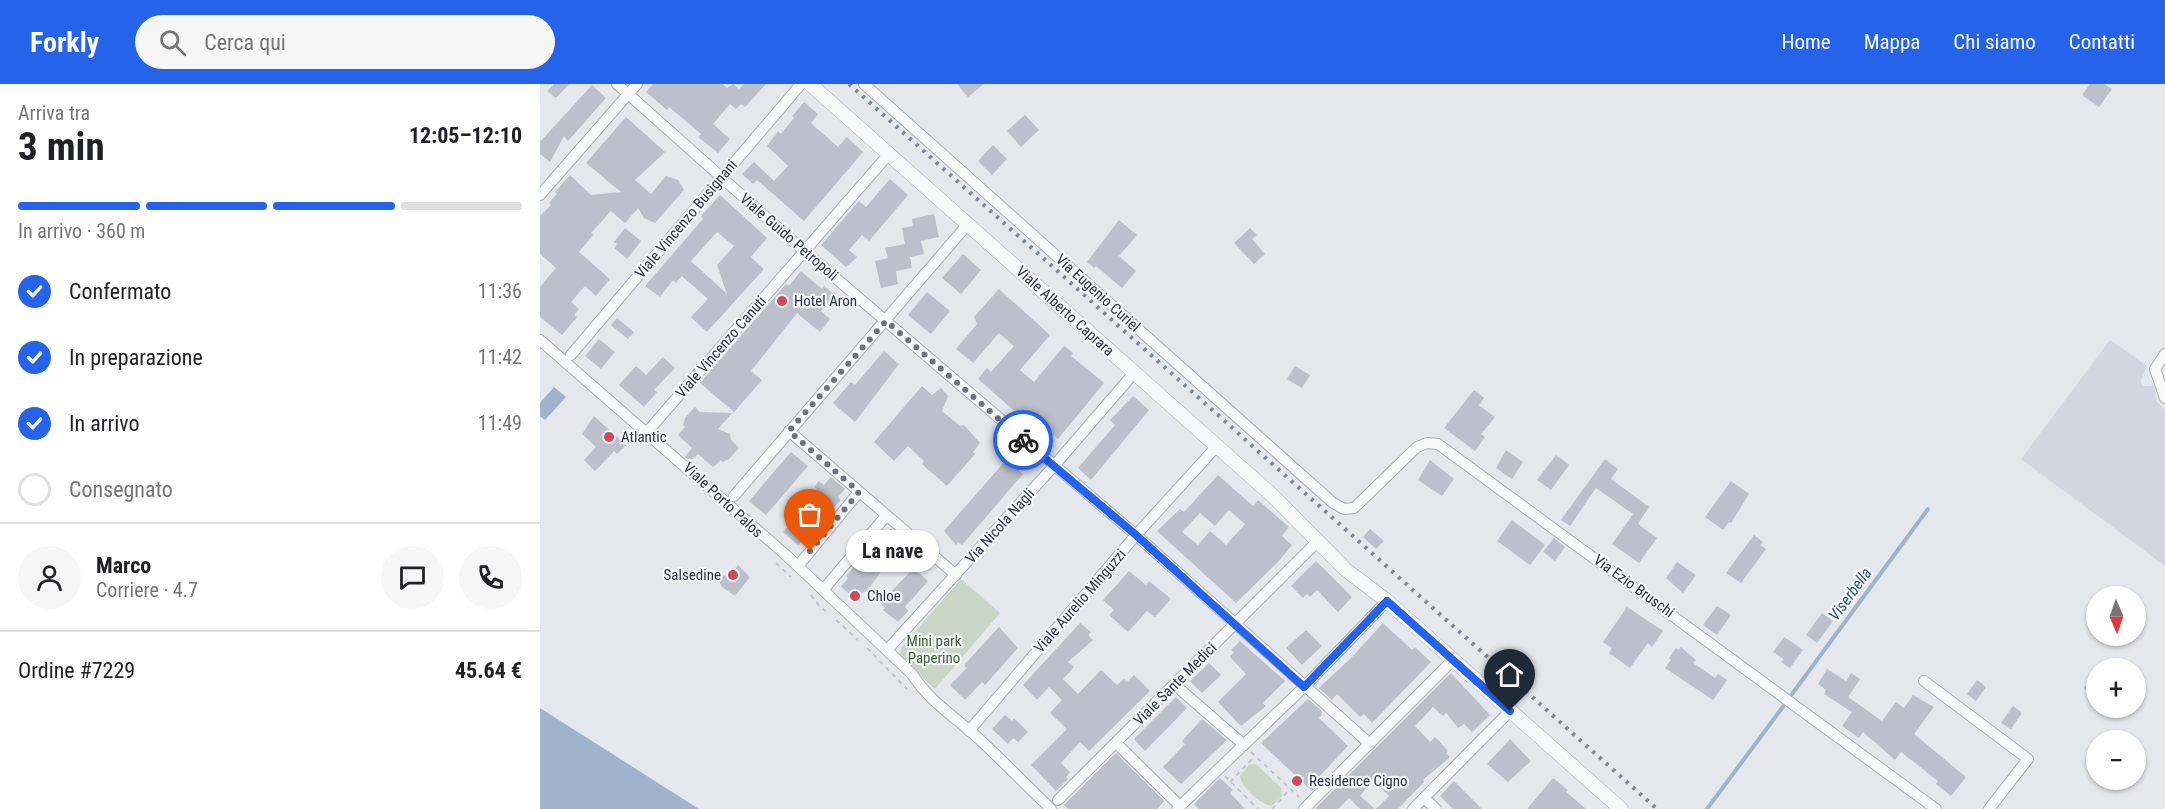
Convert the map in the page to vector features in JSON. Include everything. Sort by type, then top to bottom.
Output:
[{"type":"street","name":"Viale Guido Petropoli","points":[[617,84],[804,251],[1136,535],[1370,744]]},
{"type":"street","points":[[542,189],[637,84]]},
{"type":"street","name":"Viale Vincenzo Busignani","points":[[570,355],[801,84]]},
{"type":"street","name":"Viale Alberto Caprara","points":[[810,84],[1274,497],[1346,570],[1387,601],[1615,807]]},
{"type":"street","name":"Via Eugenio Curiel","points":[[864,84],[1332,502]]},
{"type":"street","name":"Viale Vincenzo Canuti","points":[[647,432],[889,154]]},
{"type":"street","points":[[734,496],[968,224]]},
{"type":"street","name":"Viale Porto Palos","points":[[540,340],[798,566],[887,650],[959,724],[1051,809]]},
{"type":"street","points":[[2165,354],[2155,369],[2165,398]]},
{"type":"street","name":"Via Nicola Nagli","points":[[887,650],[1053,466],[1134,372]]},
{"type":"street","points":[[789,431],[956,575]]},
{"type":"street","name":"Via Ezio Bruschi","points":[[1332,502],[1344,509],[1354,508],[1417,447],[1427,443],[1438,444],[1936,809]]},
{"type":"street","name":"Viale Aurelio Minguzzi","points":[[969,731],[1136,535],[1217,446]]},
{"type":"street","points":[[798,566],[859,492]]},
{"type":"street","points":[[823,590],[886,516]]},
{"type":"street","name":"Viale Sante Medici","points":[[1058,800],[1317,542]]},
{"type":"street","points":[[1116,743],[1179,807],[1304,687],[1387,601]]},
{"type":"street","points":[[1306,807],[1453,660]]},
{"type":"street","points":[[1924,681],[2028,759],[1989,809]]},
{"type":"street","points":[[1175,685],[1244,745]]},
{"type":"street","points":[[1413,809],[1510,711]]},
{"type":"street","points":[[1424,798],[1436,809]]},
{"type":"path","points":[[771,556],[779,567],[796,581]]},
{"type":"path","points":[[809,594],[912,693]]},
{"type":"path","points":[[1244,745],[1306,807]]},
{"type":"path","points":[[1230,782],[1255,756]]},
{"type":"path","points":[[1219,770],[1258,809]]},
{"type":"path","points":[[1272,809],[1290,789]]},
{"type":"shaded area","points":[[2110,340],[2147,366],[2141,380],[2142,386],[2155,386],[2156,401],[2165,410],[2165,566],[2021,459]]},
{"type":"green space","name":"Mini park Paperino","points":[[961,579],[1000,613],[935,689],[899,656],[902,647]]},
{"type":"green space","points":[[1256,764],[1281,788],[1282,796],[1272,806],[1257,799],[1241,781],[1240,776],[1249,765]]},
{"type":"water","points":[[554,387],[566,397],[545,420],[540,416],[540,403]]},
{"type":"water","points":[[540,708],[699,809],[540,809]]},
{"type":"building","points":[[554,84],[569,84],[556,98],[547,91]]},
{"type":"building","points":[[653,84],[722,84],[727,88],[733,84],[739,89],[744,84],[766,84],[745,107],[741,104],[736,109],[730,104],[713,124],[730,139],[718,153],[698,137],[701,134],[669,107],[667,110],[646,92]]},
{"type":"building","points":[[957,84],[984,84],[968,97]]},
{"type":"building","points":[[2090,84],[2104,84],[2112,89],[2099,107],[2082,95]]},
{"type":"building","points":[[592,85],[606,98],[568,141],[564,136],[550,162],[540,154],[540,142]]},
{"type":"building","points":[[804,102],[818,114],[811,123],[838,147],[847,137],[863,152],[804,221],[757,180],[753,184],[742,174],[754,162],[774,181],[788,166],[767,146],[778,131],[781,134]]},
{"type":"building","points":[[1025,115],[1039,130],[1021,147],[1007,131]]},
{"type":"building","points":[[626,117],[665,152],[635,180],[651,194],[666,176],[678,180],[684,190],[655,223],[644,218],[638,208],[625,223],[611,211],[591,233],[593,235],[579,252],[610,279],[596,296],[585,286],[571,302],[579,309],[574,315],[577,317],[562,335],[540,317],[540,287],[556,268],[540,254],[540,216],[551,205],[549,203],[557,194],[555,192],[570,175],[591,195],[621,192],[586,163]]},
{"type":"building","points":[[993,145],[1007,159],[992,175],[978,161]]},
{"type":"building","points":[[890,179],[908,195],[869,241],[862,235],[849,250],[857,257],[846,267],[821,245],[859,201],[866,207]]},
{"type":"building","points":[[720,195],[767,238],[751,257],[764,269],[707,332],[691,317],[708,299],[682,276],[676,283],[673,280],[660,297],[645,286],[703,219],[701,216]],"holes":[[[717,232],[734,246],[717,265],[727,294],[691,261]]]},
{"type":"building","points":[[934,214],[939,237],[921,241],[924,254],[910,257],[912,268],[896,271],[898,284],[881,288],[875,261],[888,258],[885,248],[905,244],[902,228],[913,226],[912,219]]},
{"type":"building","points":[[1119,220],[1137,235],[1119,256],[1136,271],[1122,288],[1096,266],[1094,268],[1087,262]]},
{"type":"building","points":[[625,228],[641,241],[627,259],[614,248],[617,244],[614,242]]},
{"type":"building","points":[[1250,228],[1257,235],[1252,239],[1265,254],[1254,264],[1234,243]]},
{"type":"building","points":[[963,254],[981,270],[961,294],[942,278]]},
{"type":"building","points":[[801,271],[822,289],[824,286],[835,295],[821,311],[830,319],[820,332],[797,313],[751,371],[762,380],[734,412],[700,383],[786,284],[789,286]]},
{"type":"building","points":[[999,289],[1050,335],[1020,370],[1034,382],[1064,346],[1073,353],[1071,356],[1104,383],[1058,439],[1048,430],[1045,434],[1028,419],[1026,421],[978,379],[987,368],[991,372],[1014,346],[999,333],[973,363],[956,349],[977,324],[974,317]]},
{"type":"building","points":[[927,292],[950,311],[931,334],[908,315]]},
{"type":"building","points":[[617,318],[634,332],[628,339],[611,325]]},
{"type":"building","points":[[599,339],[615,352],[601,369],[585,356]]},
{"type":"building","points":[[884,351],[899,364],[855,422],[833,403],[851,382],[855,385]]},
{"type":"building","points":[[663,357],[675,368],[654,390],[657,392],[644,407],[619,385],[636,366],[646,375]]},
{"type":"building","points":[[1295,366],[1310,375],[1302,388],[1287,379]]},
{"type":"building","points":[[922,386],[932,395],[941,388],[948,396],[942,411],[960,426],[964,425],[980,443],[973,452],[975,454],[947,486],[922,464],[924,461],[908,446],[894,461],[874,442]]},
{"type":"building","points":[[1474,390],[1484,398],[1479,405],[1495,417],[1481,434],[1485,437],[1475,451],[1444,428]]},
{"type":"building","points":[[1133,396],[1149,410],[1091,480],[1078,468],[1115,425],[1110,420]]},
{"type":"building","points":[[695,407],[700,412],[732,413],[718,429],[730,434],[731,440],[739,448],[729,459],[723,462],[721,460],[713,467],[698,454],[690,461],[685,457],[692,448],[678,435],[685,427],[683,425],[685,418]]},
{"type":"building","points":[[594,416],[626,445],[617,454],[614,451],[595,471],[584,460],[596,447],[582,434]]},
{"type":"building","points":[[1506,450],[1523,462],[1512,479],[1496,468]]},
{"type":"building","points":[[791,452],[808,466],[766,515],[749,501]]},
{"type":"building","points":[[1556,455],[1569,465],[1551,490],[1537,480]]},
{"type":"building","points":[[1605,459],[1618,469],[1611,479],[1649,507],[1638,524],[1657,538],[1639,563],[1612,544],[1633,514],[1596,488],[1570,526],[1561,520]]},
{"type":"building","points":[[1006,460],[1010,464],[1013,460],[1021,467],[1018,470],[1023,474],[962,545],[958,542],[956,545],[944,531]]},
{"type":"building","points":[[1430,460],[1454,479],[1442,496],[1418,480]]},
{"type":"building","points":[[1218,475],[1253,506],[1258,500],[1289,527],[1282,536],[1292,545],[1236,603],[1157,531],[1180,509],[1184,512]],"holes":[[[1229,510],[1245,524],[1226,545],[1210,531],[1198,545],[1182,532],[1200,513],[1215,526]]]},
{"type":"building","points":[[831,477],[845,489],[838,497],[841,500],[812,530],[814,532],[807,540],[805,538],[798,545],[783,532],[789,525],[787,523],[817,489],[814,487],[819,481],[824,485]]},
{"type":"building","points":[[1731,481],[1749,494],[1731,523],[1729,522],[1723,530],[1705,517]]},
{"type":"building","points":[[1512,520],[1545,545],[1530,565],[1497,541]]},
{"type":"building","points":[[891,528],[906,542],[901,547],[903,549],[891,562],[889,561],[866,592],[864,591],[857,600],[841,587],[848,578],[846,576]]},
{"type":"building","points":[[1370,529],[1384,541],[1376,549],[1363,537]]},
{"type":"building","points":[[1754,535],[1763,542],[1760,545],[1766,549],[1741,583],[1726,573]]},
{"type":"building","points":[[1554,538],[1565,547],[1555,561],[1543,552]]},
{"type":"building","points":[[1316,561],[1352,597],[1338,612],[1317,590],[1310,597],[1307,594],[1303,598],[1291,586]]},
{"type":"building","points":[[1677,562],[1696,575],[1683,593],[1666,578]]},
{"type":"building","points":[[738,565],[750,577],[735,596],[722,587],[718,580],[724,575],[727,577]]},
{"type":"building","points":[[914,568],[928,581],[905,607],[908,611],[898,622],[883,610],[885,608],[880,603]]},
{"type":"building","points":[[1129,571],[1146,585],[1149,581],[1171,599],[1155,617],[1147,611],[1128,632],[1109,615],[1114,610],[1103,600]]},
{"type":"building","points":[[1717,606],[1731,615],[1717,635],[1703,625]]},
{"type":"building","points":[[1627,607],[1663,631],[1652,647],[1648,643],[1630,668],[1609,653],[1612,648],[1603,642]]},
{"type":"building","points":[[1822,613],[1833,621],[1817,643],[1806,635]]},
{"type":"building","points":[[1080,623],[1091,632],[1088,635],[1093,640],[1068,662],[1074,667],[1063,679],[1078,694],[1101,670],[1117,685],[1124,679],[1127,682],[1134,675],[1150,691],[1089,751],[1080,742],[1061,763],[1070,772],[1066,777],[1068,779],[1056,791],[1031,765],[1067,729],[1050,713],[1062,700],[1049,687],[1037,700],[1023,685]]},
{"type":"building","points":[[1383,623],[1412,650],[1415,647],[1431,662],[1372,723],[1364,714],[1360,717],[1337,694],[1332,700],[1319,688]]},
{"type":"building","points":[[999,627],[1018,648],[985,685],[982,682],[965,700],[950,685],[967,668],[964,665]]},
{"type":"building","points":[[1306,630],[1322,646],[1302,665],[1286,648]]},
{"type":"building","points":[[1784,637],[1803,650],[1790,668],[1781,662],[1784,659],[1773,652]]},
{"type":"building","points":[[1240,641],[1285,681],[1263,703],[1266,706],[1241,726],[1218,702],[1246,674],[1230,657],[1234,652],[1231,650]]},
{"type":"building","points":[[1681,647],[1696,660],[1693,663],[1715,678],[1718,674],[1727,680],[1713,700],[1665,668],[1676,648],[1679,650]]},
{"type":"building","points":[[1209,663],[1221,675],[1202,693],[1190,681]]},
{"type":"building","points":[[1827,669],[1846,681],[1851,673],[1860,679],[1848,697],[1882,721],[1896,702],[1904,708],[1913,695],[1934,707],[1914,734],[1966,777],[1951,796],[1936,784],[1938,781],[1901,752],[1895,760],[1863,732],[1859,738],[1842,726],[1852,712],[1824,694],[1826,690],[1818,684]]},
{"type":"building","points":[[1451,673],[1490,715],[1472,732],[1464,724],[1458,728],[1446,713],[1443,716],[1433,707],[1415,726],[1430,742],[1435,737],[1448,751],[1446,753],[1450,757],[1423,780],[1424,782],[1398,809],[1376,809],[1389,796],[1373,780],[1360,796],[1375,809],[1360,809],[1349,798],[1338,809],[1315,809]]},
{"type":"building","points":[[1977,680],[1986,687],[1976,701],[1967,694]]},
{"type":"building","points":[[1176,697],[1187,708],[1145,751],[1134,739]]},
{"type":"building","points":[[1308,699],[1321,710],[1322,715],[1319,718],[1348,746],[1315,781],[1318,784],[1312,791],[1261,743]]},
{"type":"building","points":[[2013,706],[2022,713],[2011,729],[2001,723]]},
{"type":"building","points":[[1005,715],[1012,721],[1014,718],[1028,732],[1018,742],[1013,738],[1008,744],[992,729]]},
{"type":"building","points":[[1202,719],[1227,740],[1181,784],[1163,767],[1185,744],[1182,741]]},
{"type":"building","points":[[1510,739],[1531,761],[1508,782],[1487,764]]},
{"type":"building","points":[[1116,753],[1164,801],[1157,809],[1068,809],[1064,805]]},
{"type":"building","points":[[1220,778],[1233,790],[1230,793],[1245,809],[1199,809],[1194,804]]},
{"type":"building","points":[[1553,778],[1568,790],[1566,792],[1586,809],[1527,809]]},
{"type":"building","points":[[1454,781],[1482,809],[1453,809],[1440,796]]},
{"type":"waterway","name":"Viserbella","points":[[1792,694],[1928,509]]},
{"type":"waterway","name":"Viserbella","points":[[1707,809],[1785,704]]},
{"type":"railway","points":[[849,84],[1657,809]]},
{"type":"way so far","points":[[810,551],[859,492],[789,431],[886,321],[1023,440]]},
{"type":"place","name":"Hotel Aron","points":[[782,301]]},
{"type":"place","name":"Atlantic","points":[[609,437]]},
{"type":"place","name":"La nave","points":[[810,551]]},
{"type":"place","name":"Salsedine","points":[[733,575]]},
{"type":"place","name":"Chloe","points":[[855,596]]},
{"type":"place","name":"Residence Cigno","points":[[1297,781]]},
{"type":"route","points":[[1023,440],[1136,535],[1304,687],[1387,601],[1510,711]]}]
